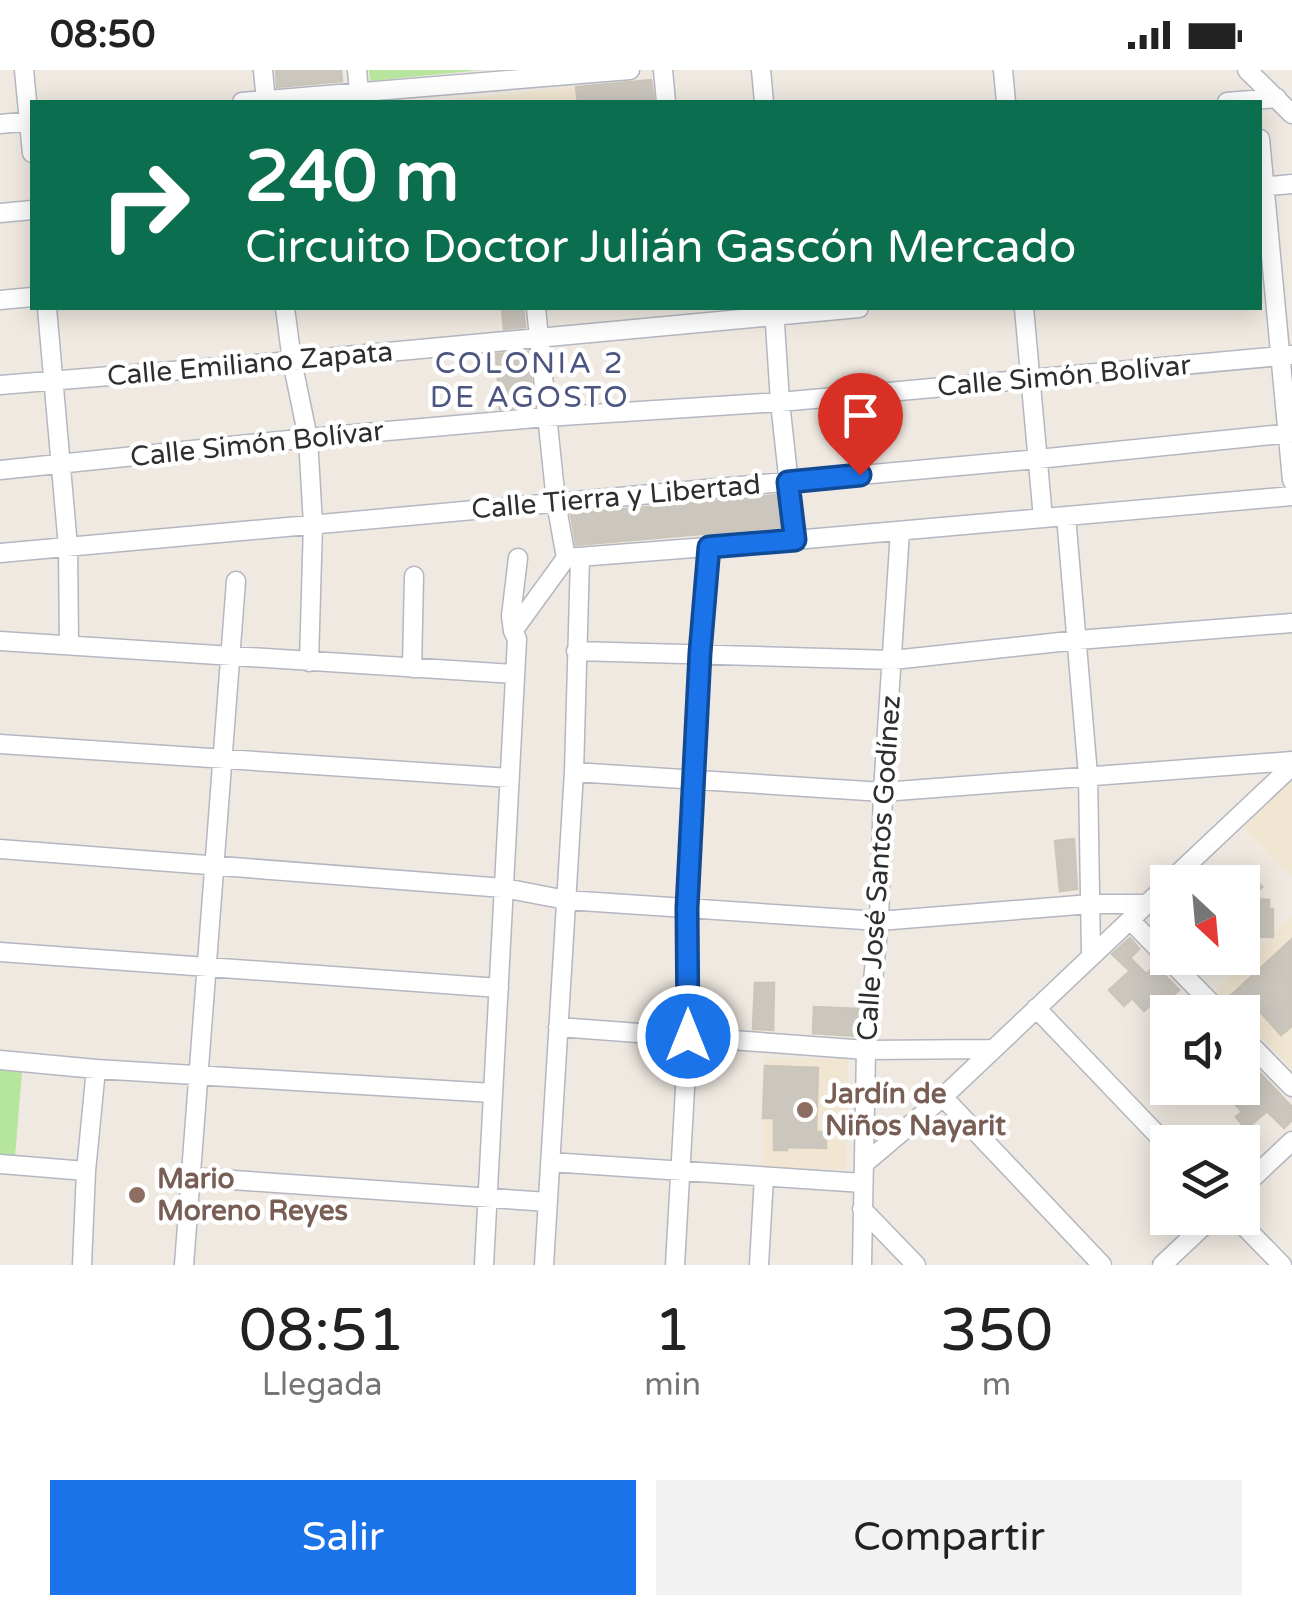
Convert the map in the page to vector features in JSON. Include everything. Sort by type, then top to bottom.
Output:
[{"type":"street","points":[[24,70],[30,114]]},
{"type":"street","points":[[263,70],[266,100]]},
{"type":"street","points":[[357,70],[360,98]]},
{"type":"street","points":[[313,100],[630,70]]},
{"type":"street","points":[[663,70],[666,100]]},
{"type":"street","points":[[761,70],[764,100]]},
{"type":"street","points":[[1003,70],[1006,100]]},
{"type":"street","points":[[1248,70],[1292,114]]},
{"type":"street","points":[[1262,100],[1277,98]]},
{"type":"street","points":[[0,124],[30,121]]},
{"type":"street","points":[[1292,184],[1262,187],[1266,269],[1286,355],[1292,480]]},
{"type":"street","points":[[0,213],[30,210]]},
{"type":"street","points":[[1266,269],[1292,267]]},
{"type":"street","points":[[0,300],[30,297]]},
{"type":"street","points":[[47,310],[68,547],[69,644]]},
{"type":"street","points":[[286,310],[308,438],[313,524],[309,662]]},
{"type":"street","points":[[536,310],[556,502],[573,558],[576,650],[574,772],[544,1265]]},
{"type":"street","name":"Calle Emiliano Zapata","points":[[0,386],[817,310]]},
{"type":"street","points":[[1024,310],[1043,518]]},
{"type":"street","points":[[775,312],[795,540]]},
{"type":"street","name":"Calle Simón Bolívar","points":[[0,470],[308,438],[780,402],[1286,355]]},
{"type":"street","name":"Calle Tierra y Libertad","points":[[0,553],[1290,434]]},
{"type":"street","points":[[515,635],[573,558],[1292,496]]},
{"type":"street","points":[[1066,516],[1088,775],[1091,954]]},
{"type":"street","name":"Calle José Santos Godínez","points":[[862,1265],[866,1050],[879,921],[900,531]]},
{"type":"street","points":[[675,1265],[688,1036],[687,908],[709,547]]},
{"type":"street","points":[[484,1265],[515,674],[511,616],[518,558]]},
{"type":"street","points":[[412,668],[414,576]]},
{"type":"street","points":[[184,1265],[236,581]]},
{"type":"street","points":[[576,650],[894,660],[1292,623]]},
{"type":"street","points":[[0,641],[515,674]]},
{"type":"street","points":[[0,744],[510,778]]},
{"type":"street","points":[[574,772],[883,792],[1292,763]]},
{"type":"street","points":[[1187,865],[1292,763]]},
{"type":"street","points":[[0,849],[504,888],[566,900],[879,921],[1091,904],[1146,904]]},
{"type":"street","points":[[550,1162],[764,1177],[864,1173],[1150,900]]},
{"type":"street","points":[[1130,920],[1203,995]]},
{"type":"street","points":[[0,952],[499,988]]},
{"type":"street","points":[[1036,1008],[1150,1127]]},
{"type":"street","points":[[558,1027],[866,1050],[993,1049]]},
{"type":"street","points":[[1260,1054],[1292,1087]]},
{"type":"street","points":[[0,1060],[494,1093]]},
{"type":"street","points":[[82,1265],[96,1069]]},
{"type":"street","points":[[943,1097],[1102,1265]]},
{"type":"street","points":[[1260,1171],[1292,1141]]},
{"type":"street","points":[[0,1164],[86,1172]]},
{"type":"street","points":[[190,1177],[548,1202]]},
{"type":"street","points":[[759,1265],[764,1177]]},
{"type":"street","points":[[862,1210],[916,1265]]},
{"type":"street","points":[[1162,1265],[1194,1235]]},
{"type":"street","points":[[1253,1235],[1282,1265]]},
{"type":"shaded area","points":[[654,80],[656,100],[450,100]]},
{"type":"shaded area","points":[[1292,780],[1292,877],[1243,827]]},
{"type":"shaded area","points":[[1292,916],[1292,1069],[1260,1036],[1260,995],[1221,995],[1216,990],[1231,975],[1260,975],[1260,947]]},
{"type":"shaded area","name":"Jardín de Niños Nayarit","points":[[765,1058],[848,1059],[846,1169],[763,1168]]},
{"type":"green space","points":[[369,70],[481,70],[370,81]]},
{"type":"green space","points":[[0,1070],[22,1072],[15,1157],[0,1156]]},
{"type":"building","points":[[276,70],[341,70],[342,81],[277,87]]},
{"type":"building","points":[[651,80],[654,100],[578,100],[576,87]]},
{"type":"building","points":[[502,310],[523,310],[525,327],[504,329]]},
{"type":"building","points":[[528,352],[534,406],[500,409],[496,354]]},
{"type":"building","points":[[778,495],[781,527],[576,545],[571,514]]},
{"type":"building","points":[[1074,839],[1077,889],[1060,891],[1055,841]]},
{"type":"building","points":[[1260,900],[1269,900],[1269,909],[1273,909],[1273,937],[1260,937]]},
{"type":"building","points":[[1130,938],[1139,949],[1130,958],[1146,974],[1150,970],[1150,975],[1164,975],[1179,990],[1173,995],[1150,995],[1150,1005],[1144,1011],[1132,998],[1124,1006],[1109,990],[1130,971],[1112,954]]},
{"type":"building","points":[[1292,939],[1292,1026],[1281,1035],[1260,1012],[1260,995],[1231,995],[1253,975],[1260,975],[1260,969]]},
{"type":"building","points":[[755,983],[774,983],[773,1030],[753,1029]]},
{"type":"building","points":[[814,1007],[858,1009],[855,1036],[813,1033]]},
{"type":"building","points":[[765,1066],[818,1068],[816,1132],[826,1132],[826,1148],[774,1150],[774,1118],[763,1118]]},
{"type":"building","points":[[1260,1073],[1292,1107],[1292,1120],[1284,1128],[1267,1111],[1251,1125],[1243,1125],[1236,1117],[1242,1112],[1236,1105],[1260,1105]]},
{"type":"place","name":"Jardín de Niños Nayarit","points":[[805,1110]]},
{"type":"place","name":"Mario Moreno Reyes","points":[[137,1195]]},
{"type":"district","name":"COLONIA 2 DE AGOSTO","points":[[530,380]]},
{"type":"route","points":[[688,1036],[687,908],[709,547],[795,540],[788,482],[860,475]]}]
